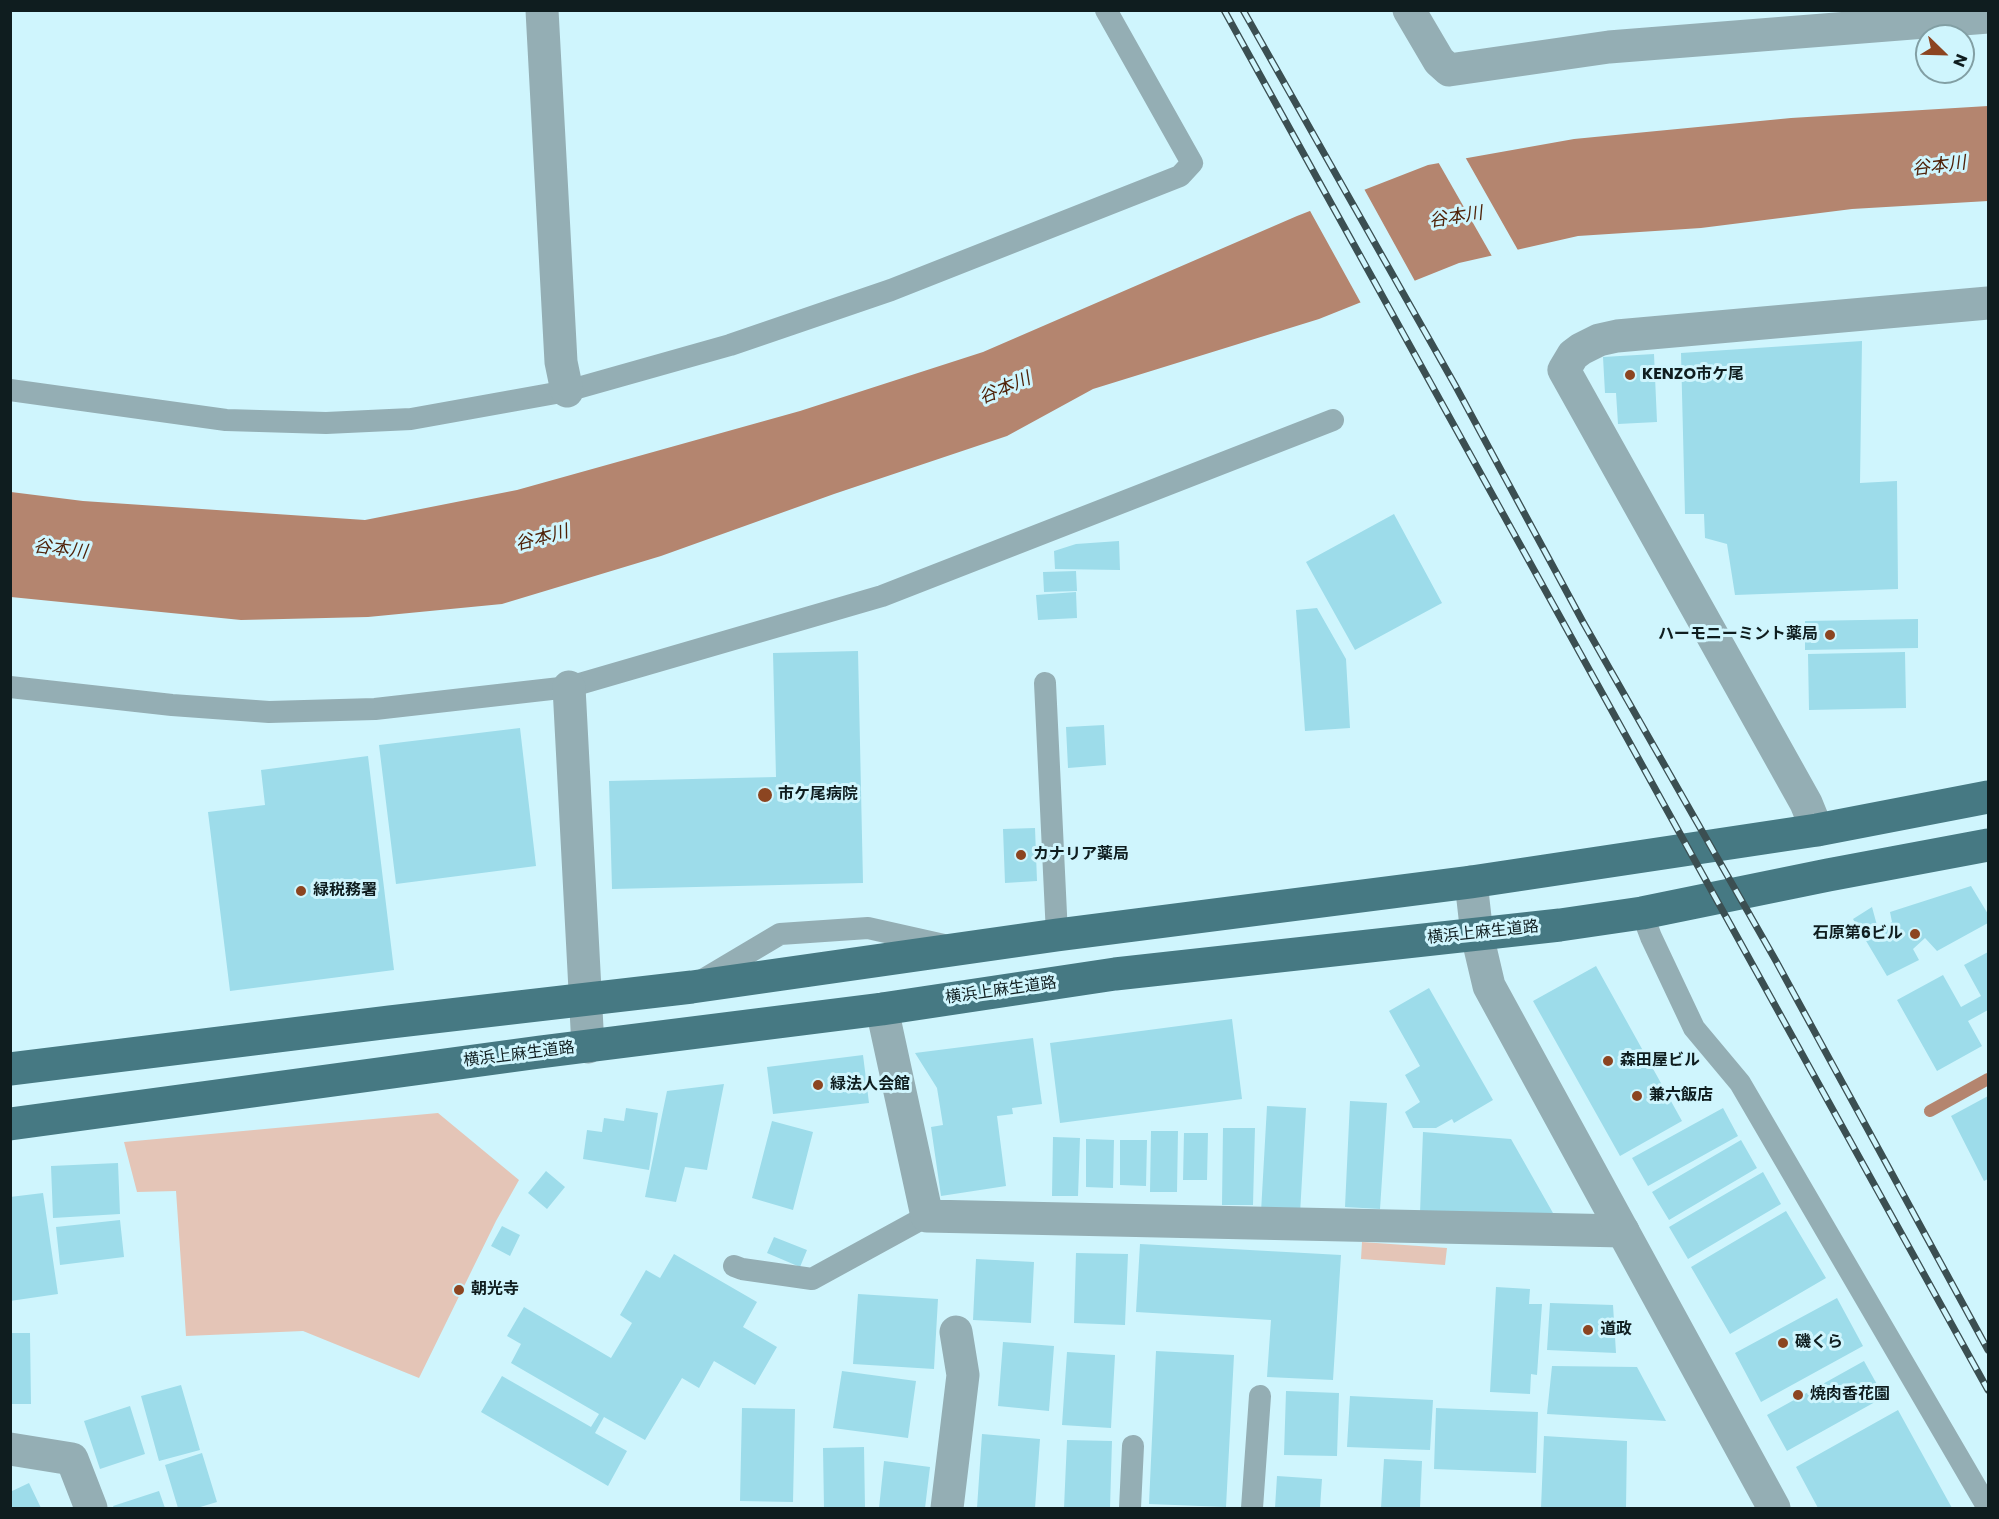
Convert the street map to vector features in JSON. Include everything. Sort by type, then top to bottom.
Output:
[{"type":"main road","points":[[10,1069],[692,987],[958,948],[1471,882],[1816,830],[1989,797]]},
{"type":"main road","name":"横浜上麻生道路","points":[[10,1124],[882,1009],[1115,974],[1477,935],[1642,913],[1989,845]]},
{"type":"street","points":[[542,10],[561,363],[567,391]]},
{"type":"street","points":[[1409,10],[1435,55],[1449,70],[1609,47],[1989,17]]},
{"type":"street","points":[[1816,830],[1806,803],[1564,370],[1573,355],[1581,349],[1599,340],[1617,336],[1989,303]]},
{"type":"street","points":[[569,687],[588,1047]]},
{"type":"street","points":[[1471,882],[1477,935],[1489,986],[1774,1509]]},
{"type":"street","points":[[882,1009],[927,1216],[1623,1231]]},
{"type":"street","points":[[947,1509],[963,1375],[956,1332]]},
{"type":"street","points":[[10,1449],[72,1459],[91,1509]]},
{"type":"lane","points":[[10,390],[226,420],[326,423],[411,419],[567,391],[730,345],[891,290],[1180,176],[1192,163],[1106,10]]},
{"type":"lane","points":[[10,687],[172,705],[269,712],[375,709],[569,687],[882,596],[1334,420]]},
{"type":"lane","points":[[1045,683],[1057,935]]},
{"type":"lane","points":[[1642,913],[1694,1028],[1740,1083],[1988,1509]]},
{"type":"lane","points":[[735,1266],[741,1269],[812,1279],[927,1216]]},
{"type":"lane","points":[[1252,1509],[1260,1396]]},
{"type":"lane","points":[[1130,1509],[1133,1446]]},
{"type":"shaded area","points":[[438,1113],[519,1180],[496,1221],[419,1378],[303,1331],[186,1336],[176,1191],[137,1192],[124,1142]]},
{"type":"shaded area","points":[[1362,1242],[1447,1248],[1445,1265],[1361,1259]]},
{"type":"water","name":"谷本川","points":[[1988,106],[1988,201],[1852,209],[1701,228],[1578,236],[1459,263],[1319,319],[1093,389],[1007,436],[834,494],[661,556],[502,604],[368,617],[241,620],[11,597],[11,492],[83,501],[365,520],[517,490],[800,411],[983,352],[1297,216],[1428,165],[1574,139],[1791,118]]},
{"type":"pier","points":[[1464,155],[1519,252],[1493,258],[1437,160]]},
{"type":"pier","points":[[1363,187],[1416,283],[1362,305],[1309,209]]},
{"type":"building","points":[[1862,341],[1860,483],[1897,481],[1898,589],[1735,595],[1727,544],[1705,538],[1704,514],[1685,514],[1681,353]]},
{"type":"building","name":"KENZO市ケ尾","points":[[1654,354],[1657,422],[1618,424],[1616,393],[1605,393],[1603,357]]},
{"type":"building","points":[[1394,514],[1442,603],[1355,650],[1306,562]]},
{"type":"building","points":[[1119,541],[1120,570],[1055,569],[1054,551],[1076,544]]},
{"type":"building","points":[[1076,571],[1077,591],[1044,592],[1043,572]]},
{"type":"building","points":[[1076,592],[1077,618],[1038,620],[1036,595]]},
{"type":"building","points":[[1317,608],[1346,659],[1350,728],[1305,731],[1296,610]]},
{"type":"building","points":[[1918,619],[1918,648],[1805,650],[1805,621]]},
{"type":"building","points":[[858,651],[863,883],[612,889],[609,781],[776,777],[773,653]]},
{"type":"building","points":[[1905,652],[1906,708],[1809,710],[1808,654]]},
{"type":"building","points":[[1104,725],[1106,765],[1068,768],[1066,727]]},
{"type":"building","points":[[520,728],[536,866],[396,884],[379,745]]},
{"type":"building","name":"緑税務署","points":[[368,756],[394,970],[230,991],[208,812],[265,805],[261,770]]},
{"type":"building","points":[[1035,828],[1037,881],[1005,883],[1003,829]]},
{"type":"building","name":"石原第6ビル","points":[[1971,886],[1988,914],[1988,923],[1937,951],[1925,938],[1913,949],[1919,960],[1887,976],[1853,919],[1872,907],[1878,929],[1892,922],[1890,912]]},
{"type":"building","points":[[1988,952],[1988,1010],[1968,1021],[1982,1046],[1937,1071],[1897,1000],[1943,975],[1961,1007],[1981,996],[1964,965]]},
{"type":"building","name":"森田屋ビル","points":[[1596,966],[1682,1121],[1620,1156],[1533,1001]]},
{"type":"building","points":[[1429,988],[1493,1100],[1454,1123],[1452,1119],[1436,1128],[1413,1128],[1405,1112],[1420,1102],[1405,1075],[1420,1066],[1389,1011]]},
{"type":"building","points":[[1232,1019],[1242,1099],[1060,1123],[1050,1043]]},
{"type":"building","points":[[1033,1038],[1042,1104],[1012,1108],[1013,1114],[997,1116],[1006,1186],[941,1196],[931,1127],[943,1125],[937,1088],[915,1053]]},
{"type":"building","name":"緑法人会館","points":[[863,1055],[869,1103],[773,1114],[767,1067]]},
{"type":"building","points":[[724,1084],[707,1170],[685,1167],[676,1202],[645,1197],[667,1091]]},
{"type":"building","points":[[1988,1096],[1988,1179],[1984,1181],[1951,1116]]},
{"type":"building","points":[[1350,1101],[1387,1103],[1380,1209],[1345,1207]]},
{"type":"building","points":[[1267,1106],[1306,1108],[1300,1214],[1261,1212]]},
{"type":"building","points":[[626,1108],[658,1113],[649,1170],[583,1159],[587,1130],[602,1132],[604,1118],[624,1121]]},
{"type":"building","points":[[1723,1108],[1738,1136],[1648,1186],[1632,1158]]},
{"type":"building","points":[[772,1121],[813,1132],[793,1210],[752,1198]]},
{"type":"building","points":[[1223,1128],[1255,1128],[1253,1205],[1222,1205]]},
{"type":"building","points":[[1151,1131],[1178,1131],[1177,1192],[1150,1192]]},
{"type":"building","points":[[1423,1132],[1511,1139],[1553,1213],[1420,1213]]},
{"type":"building","points":[[1184,1133],[1208,1133],[1207,1180],[1183,1180]]},
{"type":"building","points":[[1053,1137],[1080,1138],[1078,1196],[1052,1196]]},
{"type":"building","points":[[1086,1139],[1114,1140],[1113,1188],[1086,1187]]},
{"type":"building","points":[[1120,1140],[1147,1140],[1146,1186],[1120,1185]]},
{"type":"building","points":[[1741,1140],[1757,1168],[1669,1220],[1652,1192]]},
{"type":"building","points":[[118,1163],[120,1214],[53,1218],[51,1166]]},
{"type":"building","points":[[546,1171],[565,1187],[547,1209],[528,1193]]},
{"type":"building","points":[[1763,1172],[1781,1204],[1688,1259],[1669,1227]]},
{"type":"building","points":[[43,1193],[58,1294],[10,1301],[10,1197]]},
{"type":"building","points":[[1786,1211],[1826,1278],[1730,1334],[1691,1267]]},
{"type":"building","points":[[120,1220],[124,1257],[60,1265],[56,1227]]},
{"type":"building","points":[[502,1226],[520,1235],[510,1256],[491,1246]]},
{"type":"building","points":[[774,1237],[807,1250],[800,1267],[767,1253]]},
{"type":"building","points":[[1140,1244],[1341,1255],[1333,1380],[1267,1377],[1271,1320],[1136,1312]]},
{"type":"building","points":[[1076,1253],[1128,1254],[1125,1325],[1074,1323]]},
{"type":"building","points":[[674,1254],[757,1302],[743,1327],[777,1347],[755,1385],[714,1361],[699,1388],[682,1378],[645,1440],[604,1417],[595,1433],[627,1451],[608,1486],[481,1412],[502,1376],[591,1427],[599,1414],[511,1363],[521,1344],[507,1336],[524,1307],[611,1358],[632,1323],[620,1315],[646,1270],[660,1278]]},
{"type":"building","points":[[976,1259],[1034,1262],[1031,1323],[973,1320]]},
{"type":"building","points":[[1496,1287],[1530,1289],[1529,1304],[1542,1304],[1537,1375],[1531,1374],[1530,1394],[1490,1392]]},
{"type":"building","points":[[858,1294],[938,1299],[934,1369],[853,1364]]},
{"type":"building","points":[[1837,1298],[1863,1346],[1761,1402],[1735,1353]]},
{"type":"building","points":[[1550,1303],[1613,1305],[1616,1353],[1547,1350]]},
{"type":"building","points":[[10,1333],[30,1333],[31,1404],[10,1404]]},
{"type":"building","points":[[1003,1342],[1054,1346],[1049,1411],[998,1406]]},
{"type":"building","points":[[1156,1351],[1234,1355],[1226,1507],[1149,1504]]},
{"type":"building","points":[[1067,1352],[1115,1355],[1111,1428],[1062,1425]]},
{"type":"building","points":[[1864,1361],[1884,1397],[1787,1451],[1767,1415]]},
{"type":"building","points":[[1552,1366],[1637,1367],[1666,1421],[1547,1414]]},
{"type":"building","points":[[842,1371],[916,1381],[908,1438],[833,1428]]},
{"type":"building","points":[[181,1385],[200,1450],[159,1461],[141,1396]]},
{"type":"building","points":[[1286,1391],[1339,1393],[1337,1456],[1284,1455]]},
{"type":"building","points":[[1350,1396],[1433,1400],[1430,1450],[1347,1447]]},
{"type":"building","points":[[130,1406],[145,1454],[100,1469],[84,1421]]},
{"type":"building","points":[[742,1408],[795,1409],[793,1502],[740,1501]]},
{"type":"building","points":[[1436,1408],[1538,1412],[1536,1473],[1434,1469]]},
{"type":"building","points":[[1898,1410],[1952,1508],[1818,1508],[1796,1467]]},
{"type":"building","points":[[982,1434],[1040,1439],[1035,1508],[977,1508]]},
{"type":"building","points":[[1544,1436],[1627,1441],[1626,1508],[1541,1508]]},
{"type":"building","points":[[1067,1440],[1112,1441],[1110,1508],[1064,1508]]},
{"type":"building","points":[[864,1447],[865,1508],[824,1508],[823,1448]]},
{"type":"building","points":[[202,1453],[217,1502],[197,1508],[178,1508],[165,1465]]},
{"type":"building","points":[[1384,1459],[1422,1461],[1420,1508],[1381,1508]]},
{"type":"building","points":[[884,1461],[930,1467],[925,1508],[879,1508]]},
{"type":"building","points":[[1277,1476],[1322,1479],[1320,1508],[1275,1508]]},
{"type":"building","points":[[29,1483],[41,1508],[10,1508],[10,1492]]},
{"type":"building","points":[[159,1491],[165,1508],[114,1508],[113,1506]]},
{"type":"waterway","points":[[1930,1111],[1988,1079]]},
{"type":"railway","points":[[1224,10],[1988,1390]]},
{"type":"railway","points":[[1243,10],[1455,385],[1583,622],[1776,961],[1988,1350]]},
{"type":"place","name":"KENZO市ケ尾","points":[[1630,375]]},
{"type":"place","name":"ハーモニーミント薬局","points":[[1830,635]]},
{"type":"place","name":"市ケ尾病院","points":[[765,795]]},
{"type":"place","name":"カナリア薬局","points":[[1021,855]]},
{"type":"place","name":"緑税務署","points":[[301,891]]},
{"type":"place","name":"石原第6ビル","points":[[1915,934]]},
{"type":"place","name":"森田屋ビル","points":[[1608,1061]]},
{"type":"place","name":"緑法人会館","points":[[818,1085]]},
{"type":"place","name":"兼六飯店","points":[[1637,1096]]},
{"type":"place","name":"朝光寺","points":[[459,1290]]},
{"type":"place","name":"道政","points":[[1588,1330]]},
{"type":"place","name":"磯くら","points":[[1783,1343]]},
{"type":"place","name":"焼肉香花園","points":[[1798,1395]]}]
